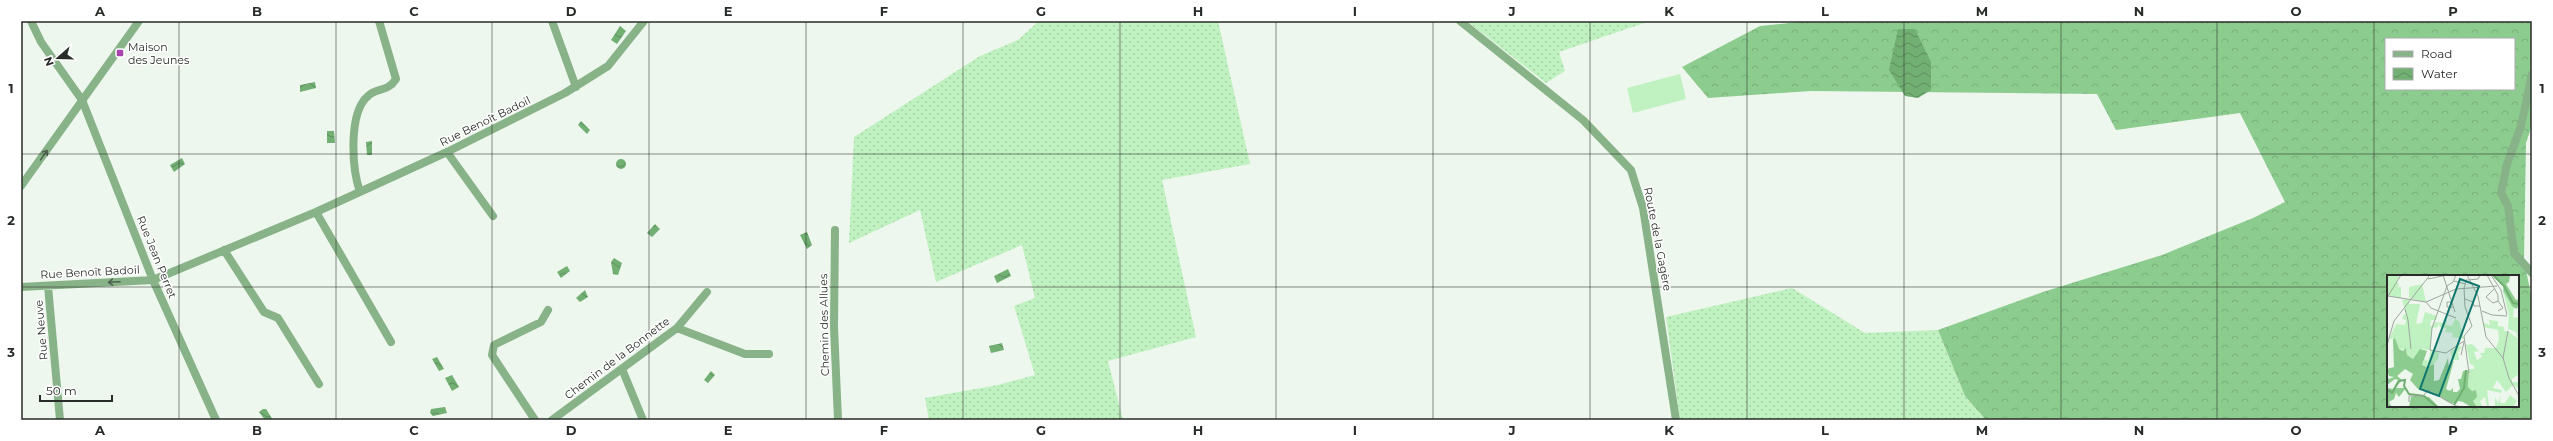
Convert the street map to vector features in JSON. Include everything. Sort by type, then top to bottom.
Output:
[{"type":"street","name":"Rue Jean Perret","points":[[31,21],[41,42],[82,100],[153,280],[216,420]]},
{"type":"street","points":[[21,186],[139,21]]},
{"type":"street","points":[[360,192],[354,165],[353,146],[360,105],[369,95],[391,87],[396,79],[379,21]]},
{"type":"street","points":[[552,21],[576,87]]},
{"type":"street","name":"Rue Benoît Badoil","points":[[21,287],[153,280],[316,212],[447,152],[576,87],[608,66],[644,21]]},
{"type":"street","name":"Route de la Gagère","points":[[1460,21],[1583,120],[1631,170],[1643,208],[1676,420]]},
{"type":"street","points":[[2532,74],[2521,126],[2507,164],[2501,193],[2508,206],[2514,253],[2532,272]]},
{"type":"street","points":[[447,152],[493,216]]},
{"type":"street","points":[[316,212],[391,342]]},
{"type":"street","name":"Chemin des Allues","points":[[835,230],[834,327],[838,420]]},
{"type":"street","points":[[224,250],[264,312],[278,318],[320,384]]},
{"type":"street","name":"Rue Neuve","points":[[48,286],[60,420]]},
{"type":"street","name":"Chemin de la Bonnette","points":[[552,420],[677,328],[707,292]]},
{"type":"street","points":[[535,420],[492,355],[494,345],[541,322],[548,310]]},
{"type":"street","points":[[677,328],[745,354],[768,354]]},
{"type":"street","points":[[622,369],[643,420]]},
{"type":"shaded area","points":[[1039,21],[1218,21],[1250,164],[1162,180],[1196,337],[1108,361],[1123,420],[929,420],[925,398],[998,385],[1035,375],[1014,306],[1035,298],[1022,245],[936,282],[920,210],[849,243],[854,137],[980,56],[1018,40]]},
{"type":"shaded area","points":[[1467,21],[1650,21],[1559,52],[1565,71],[1546,83]]},
{"type":"shaded area","points":[[1680,74],[1686,99],[1633,113],[1627,88]]},
{"type":"shaded area","points":[[1792,288],[1865,333],[1938,330],[1965,396],[1986,420],[1680,420],[1666,317]]},
{"type":"green space","points":[[1809,21],[2532,21],[2532,125],[2526,143],[2524,261],[2532,299],[2532,420],[1986,420],[1965,396],[1938,330],[2043,292],[2162,255],[2253,218],[2285,202],[2240,113],[2116,130],[2097,94],[1811,91],[1708,98],[1682,67],[1760,26]]},
{"type":"water","points":[[620,26],[626,31],[617,44],[611,40]]},
{"type":"water","points":[[1898,29],[1915,29],[1931,62],[1931,90],[1918,98],[1905,96],[1889,70]]},
{"type":"water","points":[[315,82],[316,88],[300,92],[300,85]]},
{"type":"water","points":[[581,121],[590,130],[587,134],[578,125]]},
{"type":"water","points":[[327,131],[334,131],[335,143],[327,143]]},
{"type":"water","points":[[372,141],[372,155],[367,155],[366,142]]},
{"type":"water","points":[[182,158],[185,164],[174,172],[170,165]]},
{"type":"water","points":[[619,159],[623,159],[625,160],[625,168],[619,169],[616,166],[616,162]]},
{"type":"water","points":[[655,224],[660,229],[652,237],[647,233]]},
{"type":"water","points":[[807,232],[812,245],[807,249],[800,235]]},
{"type":"water","points":[[614,258],[622,263],[618,275],[613,274],[611,262]]},
{"type":"water","points":[[567,266],[570,271],[561,278],[557,272]]},
{"type":"water","points":[[1008,269],[1011,276],[997,283],[994,276]]},
{"type":"water","points":[[585,290],[588,297],[580,302],[576,298]]},
{"type":"water","points":[[1002,343],[1004,350],[991,353],[989,346]]},
{"type":"water","points":[[437,357],[444,369],[439,371],[432,359]]},
{"type":"water","points":[[711,371],[715,375],[708,383],[704,380]]},
{"type":"water","points":[[452,375],[459,387],[452,391],[445,378]]},
{"type":"water","points":[[445,407],[447,413],[433,416],[430,413],[431,409]]},
{"type":"water","points":[[266,409],[273,420],[265,420],[259,412]]},
{"type":"place","name":"Maison des Jeunes","points":[[120,53]]}]
